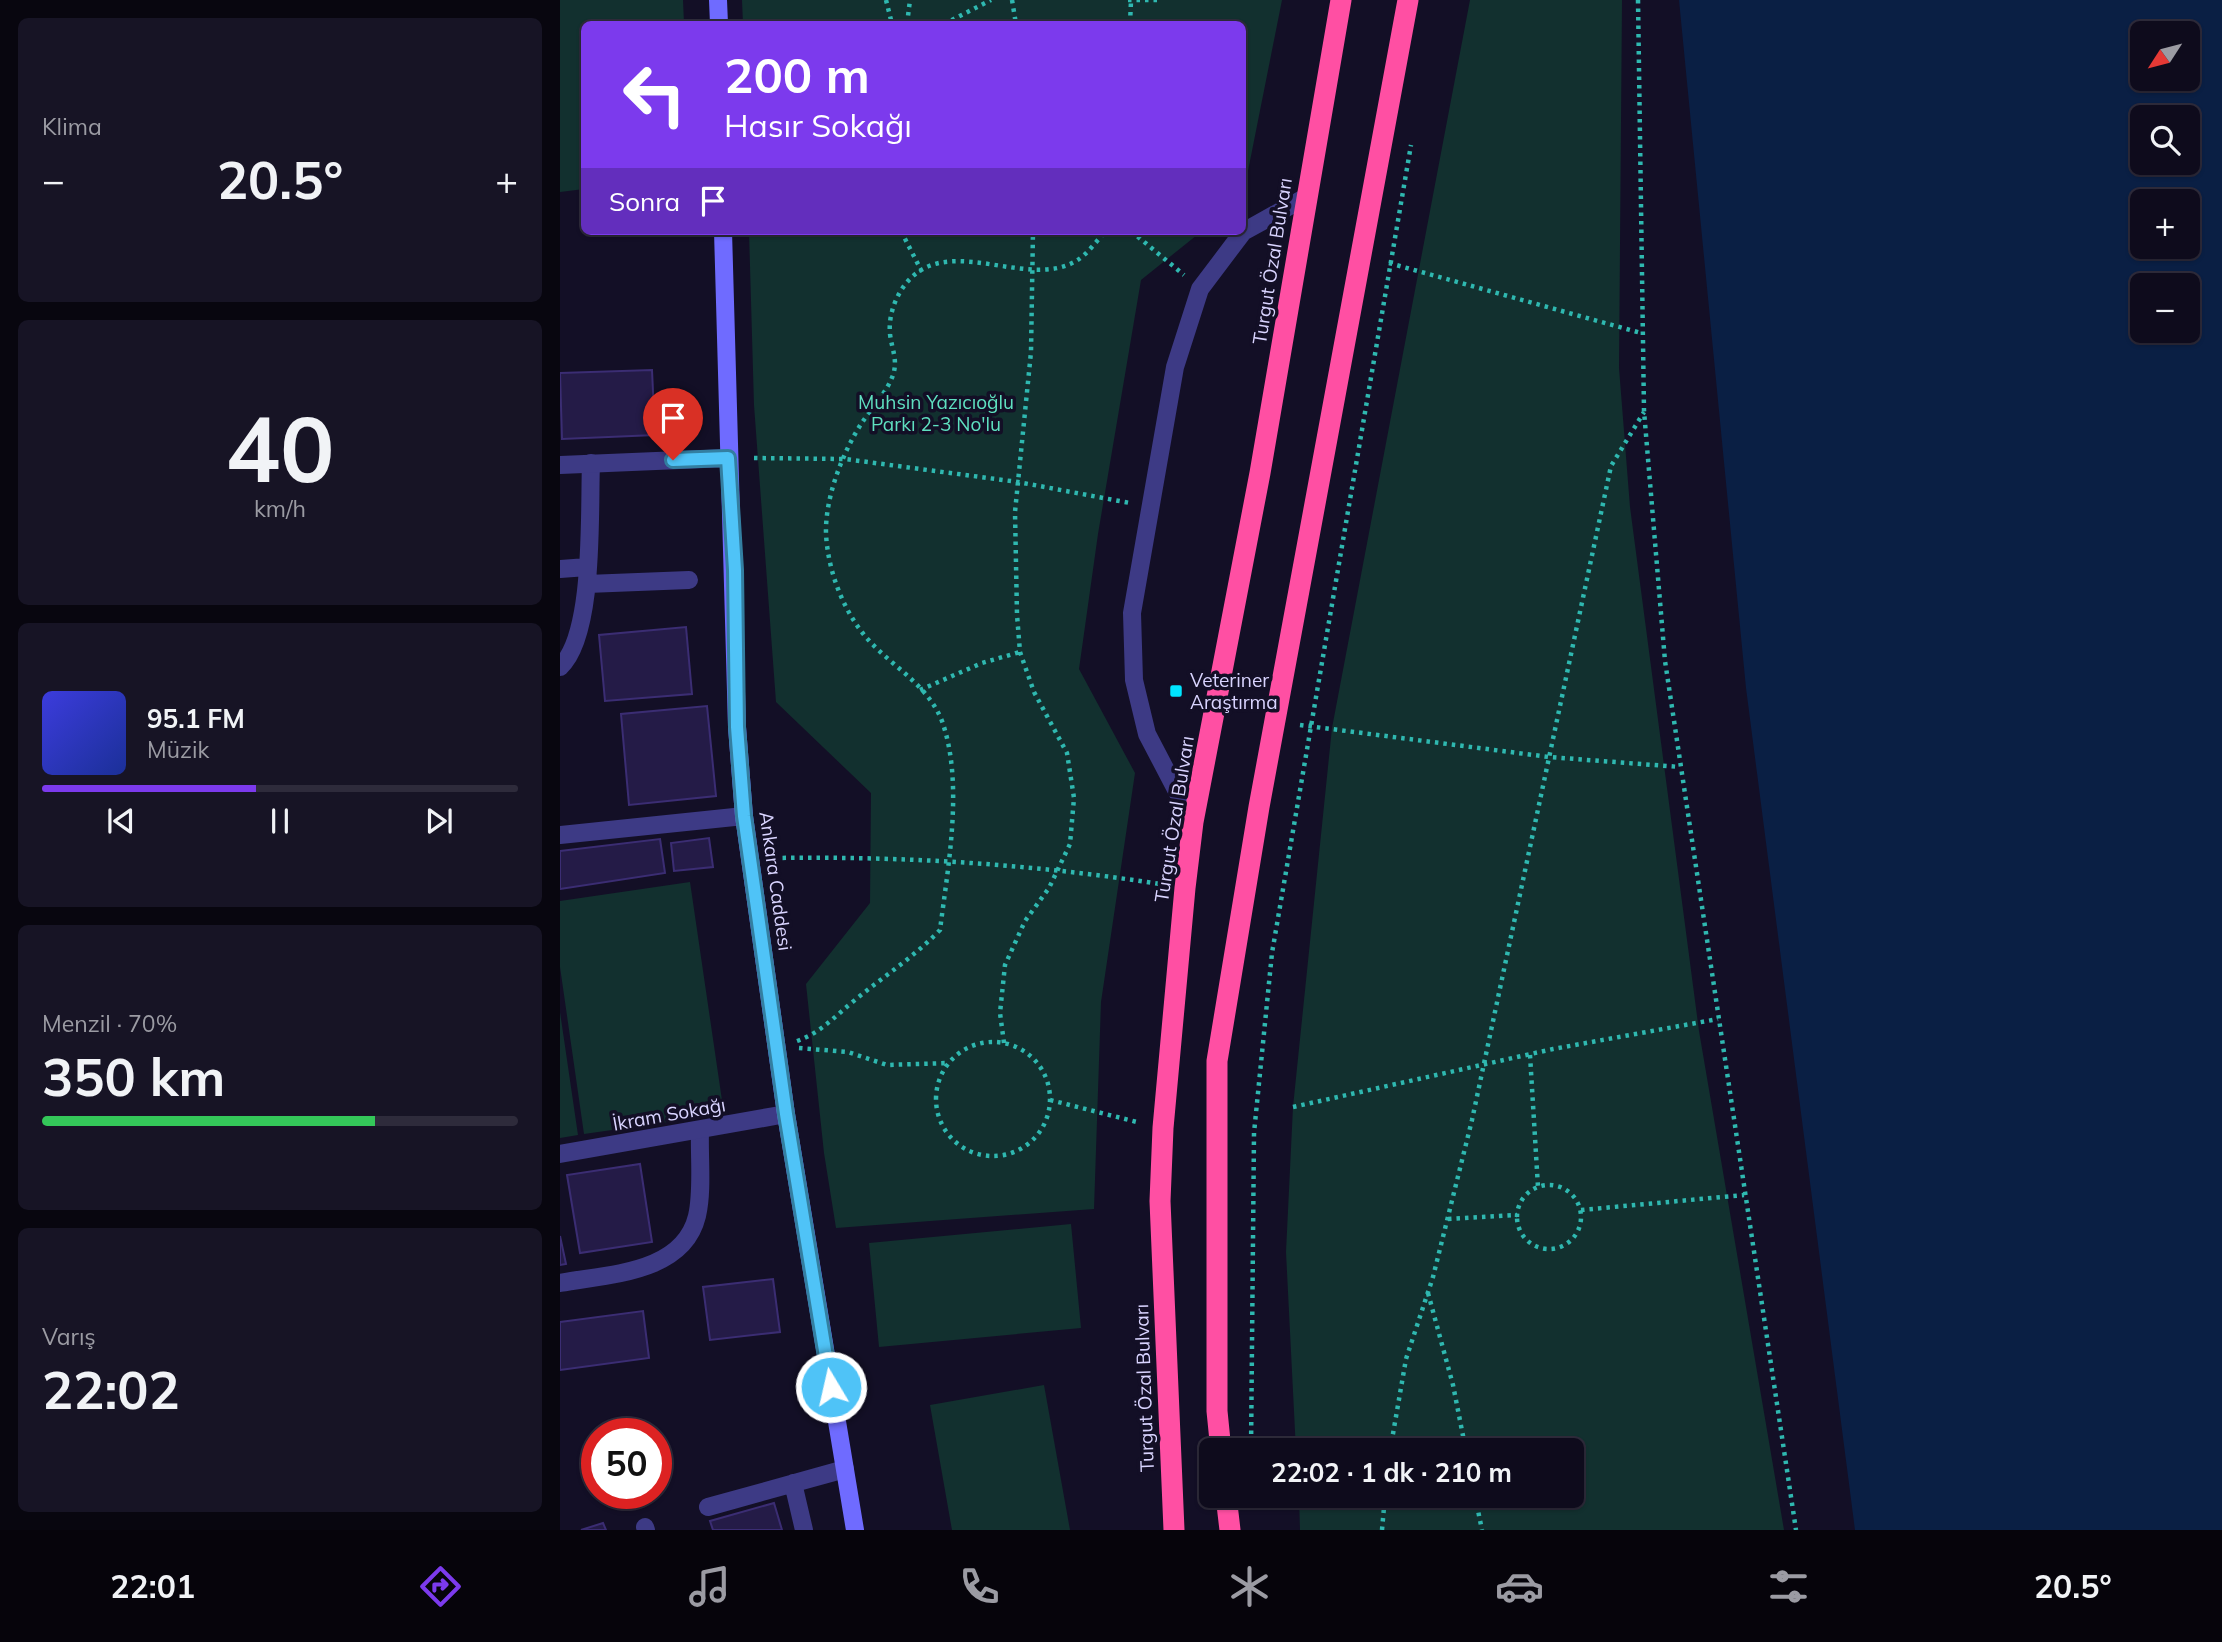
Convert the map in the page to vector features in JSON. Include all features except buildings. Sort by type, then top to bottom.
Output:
[{"type":"highway","name":"Turgut Özal Bulvarı","points":[[1172,1530],[1160,1201],[1163,1128],[1185,888],[1193,822],[1260,473],[1341,0]]},
{"type":"highway","points":[[1220,1438],[1217,1411],[1217,1061],[1275,722],[1408,0]]},
{"type":"highway","points":[[1227,1508],[1230,1530]]},
{"type":"main road","points":[[718,0],[719,21]]},
{"type":"main road","name":"Ankara Caddesi","points":[[723,235],[728,458],[735,570],[737,727],[744,816],[786,1114],[855,1530]]},
{"type":"street","points":[[1246,230],[1306,197]]},
{"type":"street","points":[[1193,822],[1147,734],[1134,680],[1132,613],[1175,367],[1200,289],[1241,235]]},
{"type":"street","points":[[560,465],[728,458]]},
{"type":"street","points":[[560,667],[572,652],[587,576],[591,463]]},
{"type":"street","points":[[560,569],[587,576],[690,580]]},
{"type":"street","points":[[560,835],[744,816]]},
{"type":"street","name":"İkram Sokağı","points":[[560,1154],[786,1114]]},
{"type":"street","points":[[560,1283],[655,1264],[679,1248],[698,1215],[700,1130]]},
{"type":"street","points":[[708,1507],[845,1469]]},
{"type":"street","points":[[793,1483],[804,1530]]},
{"type":"path","points":[[886,0],[891,21]]},
{"type":"path","points":[[907,21],[910,0]]},
{"type":"path","points":[[950,21],[991,0]]},
{"type":"path","points":[[1012,0],[1016,21]]},
{"type":"path","points":[[1130,21],[1129,1],[1160,0]]},
{"type":"path","points":[[1637,0],[1642,144],[1641,333],[1644,411],[1665,660],[1796,1530]]},
{"type":"path","points":[[1251,1438],[1254,1133],[1272,953],[1413,132]]},
{"type":"path","points":[[903,235],[922,272]]},
{"type":"path","points":[[1004,1043],[1000,1013],[1005,965],[1025,921],[1049,888],[1070,844],[1073,798],[1067,753],[1034,692],[1020,652],[1015,512],[1031,352],[1033,235]]},
{"type":"path","points":[[778,1047],[817,1034],[854,1000],[911,959],[940,930],[954,765],[941,719],[910,675],[865,636],[836,590],[826,533],[835,480],[858,429],[892,377],[896,358],[890,334],[893,305],[913,276],[940,264],[977,262],[1032,270],[1054,268],[1077,261],[1102,235]]},
{"type":"path","points":[[1136,235],[1200,289]]},
{"type":"path","points":[[1361,255],[1641,333]]},
{"type":"path","points":[[1392,1438],[1406,1359],[1428,1292],[1484,1065],[1611,466],[1644,411]]},
{"type":"path","points":[[728,458],[845,458],[1018,482],[1151,507]]},
{"type":"path","points":[[920,690],[982,663],[1020,652]]},
{"type":"path","points":[[1275,722],[1549,757],[1680,767]]},
{"type":"path","points":[[751,858],[870,857],[948,860],[1059,869],[1185,888]]},
{"type":"path","points":[[1293,1107],[1530,1054],[1718,1019]]},
{"type":"path","points":[[984,1042],[1004,1043],[1021,1050],[1036,1063],[1046,1080],[1050,1100],[1045,1122],[1025,1147],[1006,1155],[974,1153],[957,1144],[937,1115],[936,1095],[940,1075],[948,1063],[963,1050],[984,1042]]},
{"type":"path","points":[[778,1047],[848,1052],[887,1065],[948,1063]]},
{"type":"path","points":[[1530,1054],[1538,1187]]},
{"type":"path","points":[[1050,1100],[1163,1128]]},
{"type":"path","points":[[1559,1186],[1577,1199],[1581,1210],[1581,1225],[1574,1239],[1560,1248],[1544,1250],[1530,1243],[1520,1231],[1517,1215],[1527,1193],[1538,1187],[1559,1186]]},
{"type":"path","points":[[1581,1210],[1744,1195]]},
{"type":"path","points":[[1447,1219],[1517,1215]]},
{"type":"path","points":[[1428,1292],[1453,1385],[1463,1438]]},
{"type":"path","points":[[1382,1530],[1384,1508]]},
{"type":"path","points":[[1477,1508],[1482,1530]]},
{"type":"green space","points":[[560,0],[683,0],[684,21],[581,21],[581,189],[560,192]]},
{"type":"green space","points":[[742,0],[1282,0],[1246,181],[1246,21],[743,21]]},
{"type":"green space","points":[[1470,0],[1622,0],[1619,368],[1630,507],[1699,1031],[1784,1530],[1300,1530],[1299,1508],[1584,1508],[1584,1438],[1295,1438],[1286,1252],[1293,1107],[1332,728]]},
{"type":"green space","name":"Muhsin Yazıcıoğlu Parkı 2-3 No'lu","points":[[749,235],[1197,235],[1141,280],[1098,534],[1079,669],[1135,773],[1101,1002],[1094,1209],[836,1228],[824,1153],[806,984],[870,903],[871,793],[776,702],[754,405]]},
{"type":"green space","points":[[690,882],[724,1114],[584,1134],[560,967],[560,901]]},
{"type":"green space","points":[[560,1012],[578,1135],[560,1138]]},
{"type":"green space","points":[[1071,1224],[1081,1328],[879,1347],[869,1243]]},
{"type":"green space","points":[[1044,1385],[1070,1530],[952,1530],[930,1405]]},
{"type":"water","points":[[1679,0],[2222,0],[2222,1530],[1855,1530],[1746,688]]},
{"type":"place","name":"Veteriner Araştırma","points":[[1176,691]]},
{"type":"route","points":[[673,460],[728,458],[735,570],[737,727],[744,816],[786,1114],[831,1387]]}]
